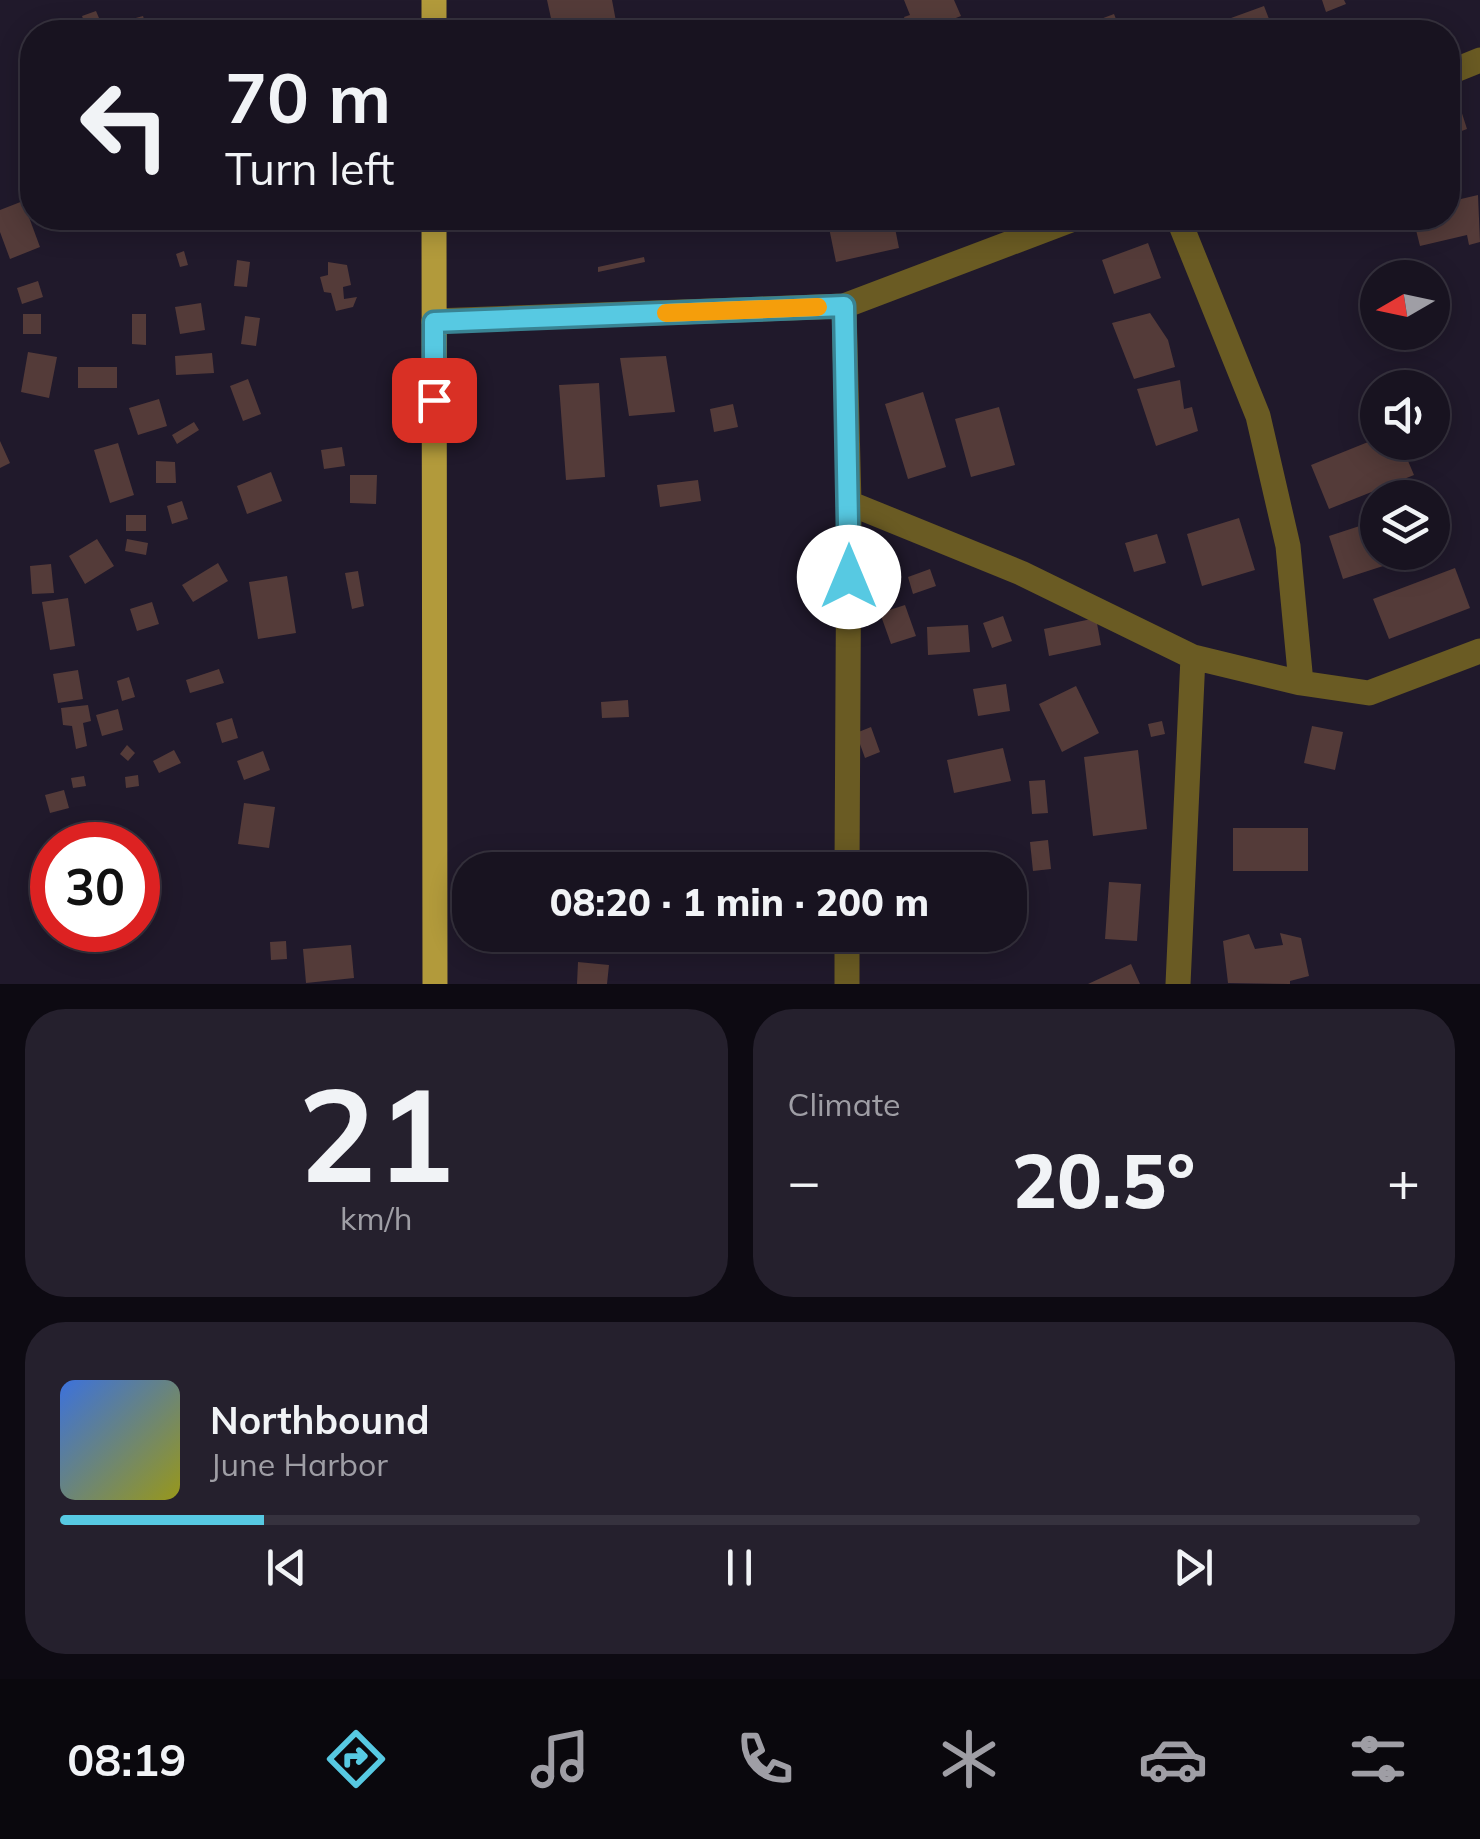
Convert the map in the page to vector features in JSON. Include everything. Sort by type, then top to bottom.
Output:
[{"type":"main road","points":[[434,230],[435,984]]},
{"type":"street","points":[[434,322],[844,306],[1044,230]]},
{"type":"street","points":[[1183,230],[1258,416],[1288,546],[1302,683]]},
{"type":"street","points":[[844,306],[849,503],[848,852]]},
{"type":"street","points":[[849,503],[1021,572],[1193,657],[1302,683],[1369,693],[1480,651]]},
{"type":"street","points":[[1178,984],[1193,657]]},
{"type":"street","points":[[847,952],[847,984]]},
{"type":"building","points":[[547,0],[612,0],[616,20],[551,20]]},
{"type":"building","points":[[904,0],[954,0],[961,16],[951,20],[905,20],[910,15]]},
{"type":"building","points":[[1322,0],[1344,0],[1346,4],[1326,12]]},
{"type":"building","points":[[1264,6],[1269,20],[1232,20]]},
{"type":"building","points":[[96,11],[99,18],[84,20],[82,16]]},
{"type":"building","points":[[1460,107],[1467,129],[1460,132]]},
{"type":"building","points":[[1478,195],[1480,242],[1469,245],[1467,235],[1420,246],[1416,230],[1460,230],[1460,199]]},
{"type":"building","points":[[20,202],[20,230],[34,230],[40,247],[10,259],[0,232],[0,210]]},
{"type":"building","points":[[829,230],[895,230],[899,248],[836,262]]},
{"type":"building","points":[[1148,243],[1161,278],[1114,294],[1102,260]]},
{"type":"building","points":[[184,251],[188,265],[180,267],[176,254]]},
{"type":"building","points":[[644,257],[645,262],[598,272],[598,267]]},
{"type":"building","points":[[237,260],[250,262],[247,287],[234,286]]},
{"type":"building","points":[[328,262],[347,265],[351,285],[343,287],[344,299],[357,297],[353,307],[336,311],[331,293],[324,292],[320,277],[328,275]]},
{"type":"building","points":[[38,281],[43,297],[22,304],[17,288]]},
{"type":"building","points":[[201,303],[205,330],[180,334],[175,307]]},
{"type":"building","points":[[1150,313],[1168,340],[1175,367],[1134,379],[1112,323]]},
{"type":"building","points":[[23,314],[41,314],[41,334],[23,334]]},
{"type":"building","points":[[132,314],[146,314],[146,345],[132,344]]},
{"type":"building","points":[[245,316],[260,318],[256,346],[241,344]]},
{"type":"building","points":[[28,352],[57,357],[49,398],[21,392]]},
{"type":"building","points":[[212,353],[214,373],[176,375],[175,356]]},
{"type":"building","points":[[666,356],[675,412],[629,416],[620,358]]},
{"type":"building","points":[[78,367],[117,367],[117,388],[78,388]]},
{"type":"building","points":[[248,379],[261,414],[243,421],[230,386]]},
{"type":"building","points":[[1180,380],[1184,409],[1192,407],[1198,431],[1156,446],[1137,389]]},
{"type":"building","points":[[599,383],[605,477],[566,480],[559,385]]},
{"type":"building","points":[[923,392],[946,467],[908,479],[885,404]]},
{"type":"building","points":[[159,399],[167,426],[138,435],[129,408]]},
{"type":"building","points":[[733,404],[738,427],[714,432],[710,409]]},
{"type":"building","points":[[999,407],[1015,465],[971,477],[955,419]]},
{"type":"building","points":[[194,422],[199,430],[177,444],[172,435]]},
{"type":"building","points":[[0,441],[10,463],[0,468]]},
{"type":"building","points":[[118,443],[134,495],[110,503],[94,450]]},
{"type":"building","points":[[1360,445],[1360,460],[1408,460],[1414,475],[1402,480],[1360,480],[1360,497],[1329,509],[1311,465]]},
{"type":"building","points":[[342,447],[345,466],[324,469],[321,450]]},
{"type":"building","points":[[156,461],[175,462],[176,483],[156,483]]},
{"type":"building","points":[[271,472],[282,501],[247,514],[237,486]]},
{"type":"building","points":[[350,475],[377,475],[376,504],[350,503]]},
{"type":"building","points":[[698,480],[701,501],[660,507],[657,485]]},
{"type":"building","points":[[182,501],[188,519],[172,524],[167,506]]},
{"type":"building","points":[[126,515],[146,515],[146,531],[126,531]]},
{"type":"building","points":[[1239,518],[1255,570],[1202,586],[1187,534]]},
{"type":"building","points":[[1360,526],[1360,570],[1371,570],[1343,579],[1329,536]]},
{"type":"building","points":[[1157,534],[1166,563],[1134,572],[1125,543]]},
{"type":"building","points":[[97,539],[114,566],[85,584],[69,556]]},
{"type":"building","points":[[127,539],[148,543],[146,555],[125,551]]},
{"type":"building","points":[[218,563],[228,581],[193,602],[182,585]]},
{"type":"building","points":[[51,564],[54,593],[32,594],[30,566]]},
{"type":"building","points":[[1455,568],[1470,608],[1389,639],[1373,599]]},
{"type":"building","points":[[930,569],[936,586],[913,594],[908,577]]},
{"type":"building","points":[[358,571],[364,606],[352,609],[345,573]]},
{"type":"building","points":[[287,576],[296,633],[258,639],[249,582]]},
{"type":"building","points":[[68,598],[75,646],[50,650],[42,602]]},
{"type":"building","points":[[152,602],[159,624],[137,631],[130,609]]},
{"type":"building","points":[[905,605],[916,636],[891,644],[880,613]]},
{"type":"building","points":[[1003,616],[1012,641],[992,648],[983,623]]},
{"type":"building","points":[[1096,618],[1101,645],[1049,656],[1044,629]]},
{"type":"building","points":[[968,625],[970,652],[928,655],[927,627]]},
{"type":"building","points":[[219,669],[224,683],[190,693],[186,680]]},
{"type":"building","points":[[78,670],[83,699],[58,703],[53,674]]},
{"type":"building","points":[[129,677],[135,697],[122,701],[117,681]]},
{"type":"building","points":[[1006,684],[1010,711],[978,716],[973,689]]},
{"type":"building","points":[[1076,686],[1099,733],[1062,752],[1039,704]]},
{"type":"building","points":[[628,700],[629,717],[602,718],[601,702]]},
{"type":"building","points":[[88,705],[91,721],[83,723],[87,746],[76,749],[72,726],[63,725],[61,708]]},
{"type":"building","points":[[118,709],[123,730],[102,736],[96,715]]},
{"type":"building","points":[[232,718],[238,738],[222,743],[216,723]]},
{"type":"building","points":[[1162,721],[1165,734],[1151,737],[1148,724]]},
{"type":"building","points":[[1312,726],[1343,732],[1335,770],[1304,763]]},
{"type":"building","points":[[871,727],[880,752],[865,758],[856,733]]},
{"type":"building","points":[[127,745],[135,753],[128,761],[120,754]]},
{"type":"building","points":[[1003,748],[1011,781],[954,793],[947,760]]},
{"type":"building","points":[[174,750],[181,763],[159,773],[153,761]]},
{"type":"building","points":[[1138,750],[1147,829],[1093,836],[1084,757]]},
{"type":"building","points":[[263,751],[270,770],[244,780],[237,761]]},
{"type":"building","points":[[138,775],[139,786],[126,788],[125,777]]},
{"type":"building","points":[[84,776],[86,786],[73,788],[71,778]]},
{"type":"building","points":[[1045,780],[1048,813],[1032,814],[1029,781]]},
{"type":"building","points":[[64,790],[69,808],[50,813],[45,795]]},
{"type":"building","points":[[244,803],[275,807],[269,848],[238,844]]},
{"type":"building","points":[[1233,828],[1308,828],[1308,871],[1233,871]]},
{"type":"building","points":[[1048,840],[1051,869],[1033,871],[1030,842]]},
{"type":"building","points":[[1109,882],[1141,884],[1137,941],[1105,939]]},
{"type":"building","points":[[1280,933],[1301,938],[1309,976],[1290,984],[1228,983],[1223,941],[1249,934],[1255,949],[1283,945]]},
{"type":"building","points":[[286,941],[287,959],[271,960],[270,942]]},
{"type":"building","points":[[351,945],[354,978],[306,983],[303,949]]},
{"type":"building","points":[[578,962],[609,965],[607,984],[577,984]]},
{"type":"building","points":[[1131,964],[1140,984],[1088,984]]},
{"type":"slow traffic","points":[[666,313],[818,307]]},
{"type":"route","points":[[434,400],[434,322],[844,306],[849,577]]}]
